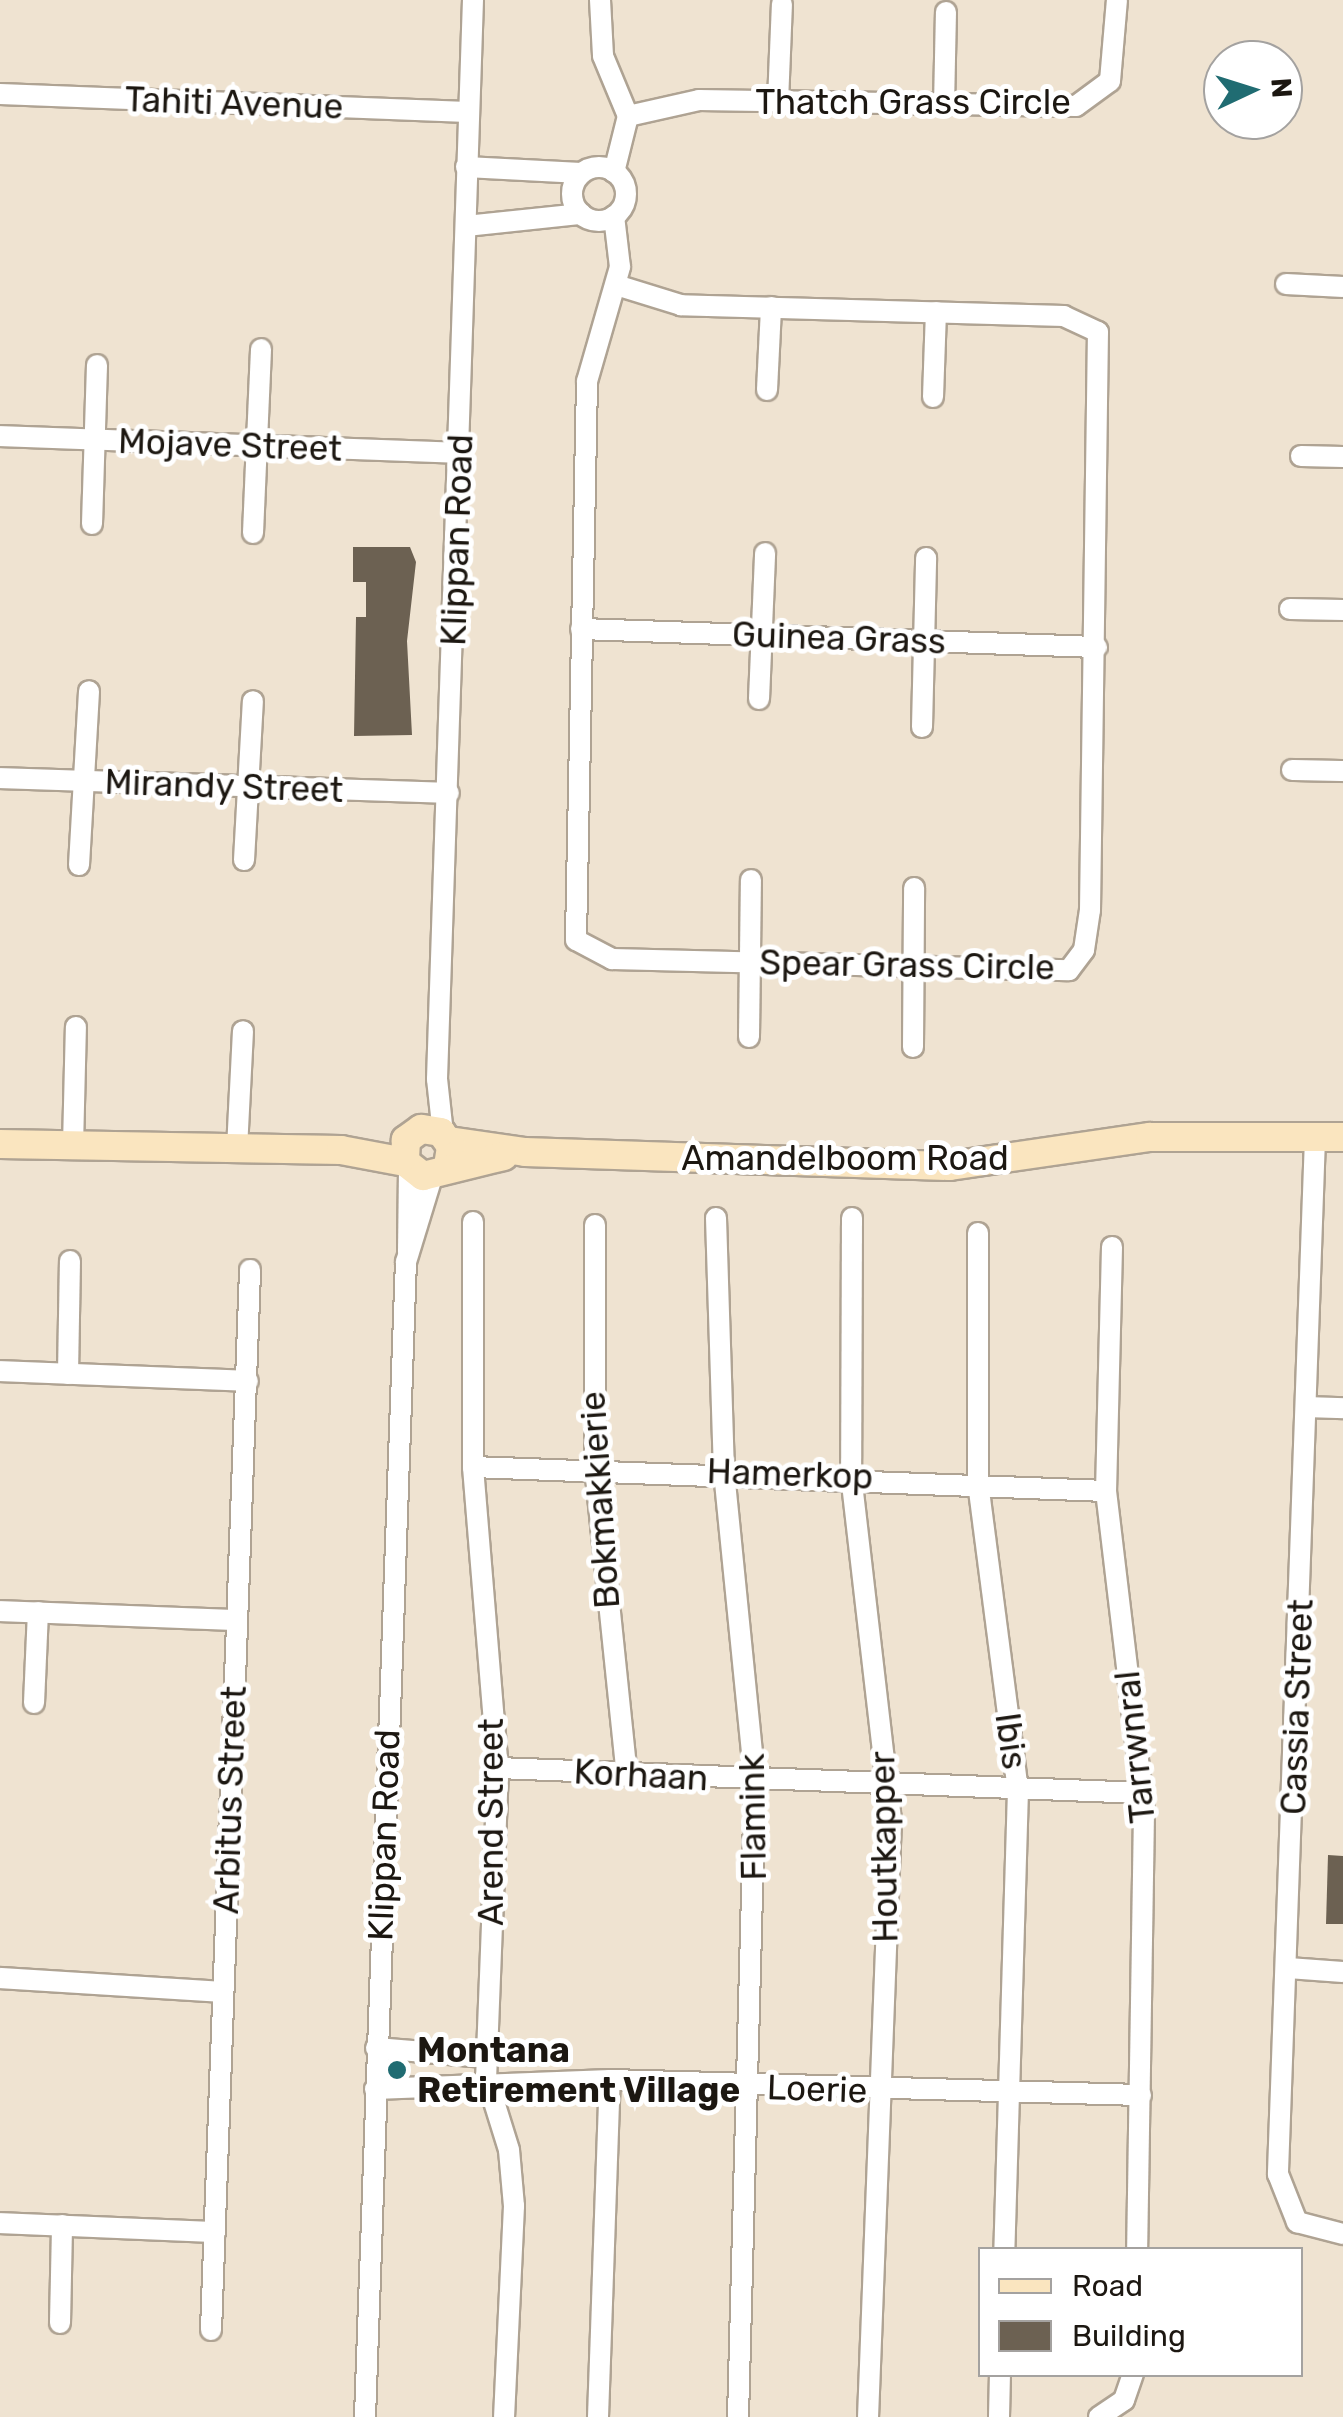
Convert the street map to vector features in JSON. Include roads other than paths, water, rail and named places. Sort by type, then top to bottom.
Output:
[{"type":"street","name":"Klippan Road","points":[[365,2417],[374,2089],[409,1254],[437,1080],[473,0]]},
{"type":"street","points":[[466,226],[581,214],[614,216],[626,194],[614,172],[628,116],[603,56],[600,0]]},
{"type":"street","name":"Thatch Grass Circle","points":[[628,116],[674,102],[944,106],[1092,101],[1110,81],[1117,0]]},
{"type":"street","points":[[778,102],[782,4]]},
{"type":"street","points":[[944,106],[946,12]]},
{"type":"street","name":"Tahiti Avenue","points":[[0,94],[468,112]]},
{"type":"street","points":[[466,167],[614,172]]},
{"type":"street","points":[[581,173],[572,198],[581,214]]},
{"type":"street","name":"Spear Grass Circle","points":[[614,216],[616,286],[587,381],[576,940],[612,958],[1049,975],[1078,962],[1090,910],[1097,647],[1098,332],[1064,316],[663,303],[616,286]]},
{"type":"street","points":[[1286,284],[1343,287]]},
{"type":"street","points":[[767,390],[772,307]]},
{"type":"street","points":[[933,397],[936,312]]},
{"type":"street","points":[[254,533],[261,348]]},
{"type":"street","points":[[92,524],[97,365]]},
{"type":"street","name":"Mojave Street","points":[[0,436],[460,453]]},
{"type":"street","points":[[1301,456],[1343,457]]},
{"type":"street","points":[[759,698],[765,553]]},
{"type":"street","points":[[922,726],[926,558]]},
{"type":"street","points":[[1290,609],[1343,610]]},
{"type":"street","name":"Guinea Grass","points":[[581,628],[1097,647]]},
{"type":"street","points":[[79,866],[89,691]]},
{"type":"street","points":[[244,860],[253,700]]},
{"type":"street","points":[[1292,770],[1343,771]]},
{"type":"street","name":"Mirandy Street","points":[[0,778],[449,794]]},
{"type":"street","points":[[749,1037],[751,880]]},
{"type":"street","points":[[913,1047],[914,888]]},
{"type":"street","points":[[73,1146],[76,1027]]},
{"type":"street","points":[[237,1149],[242,1032]]},
{"type":"street","name":"Amandelboom Road","points":[[0,1144],[526,1152],[950,1166],[1150,1136],[1329,1138]]},
{"type":"street","name":"Cassia Street","points":[[1329,1138],[1307,1407],[1280,2190],[1297,2222],[1343,2234]]},
{"type":"street","name":"Flamink","points":[[716,1218],[724,1472],[755,1781],[738,2417]]},
{"type":"street","name":"Houtkapper","points":[[852,1218],[851,1475],[890,1788],[868,2417]]},
{"type":"street","name":"Arend Street","points":[[473,1222],[473,1467],[498,1768],[485,2057],[487,2087],[505,2131],[514,2206],[504,2417]]},
{"type":"street","name":"Bokmakkierie","points":[[595,1225],[594,1467],[627,1774]]},
{"type":"street","name":"Ibis","points":[[978,1233],[978,1483],[1018,1790],[1004,2247]]},
{"type":"street","name":"Tarrwnral","points":[[1112,1246],[1106,1491],[1143,1793],[1136,2247]]},
{"type":"street","points":[[68,1374],[70,1262]]},
{"type":"street","name":"Arbitus Street","points":[[211,2330],[250,1270]]},
{"type":"street","points":[[0,1371],[248,1381]]},
{"type":"street","points":[[1307,1407],[1343,1408]]},
{"type":"street","name":"Hamerkop","points":[[473,1467],[851,1475],[1106,1491]]},
{"type":"street","points":[[0,1611],[237,1620]]},
{"type":"street","points":[[34,1704],[38,1612]]},
{"type":"street","name":"Korhaan","points":[[498,1768],[890,1788],[1143,1793]]},
{"type":"street","points":[[1288,1968],[1343,1972]]},
{"type":"street","points":[[0,1978],[222,1992]]},
{"type":"street","points":[[376,2048],[485,2057]]},
{"type":"street","points":[[598,2417],[610,2080]]},
{"type":"street","name":"Loerie","points":[[374,2089],[610,2080],[879,2091],[1141,2095]]},
{"type":"street","points":[[0,2222],[215,2232]]},
{"type":"street","points":[[60,2323],[62,2225]]},
{"type":"street","points":[[999,2417],[1000,2377]]},
{"type":"street","points":[[1099,2417],[1133,2380]]},
{"type":"place","name":"Montana Retirement Village","points":[[397,2070]]}]
